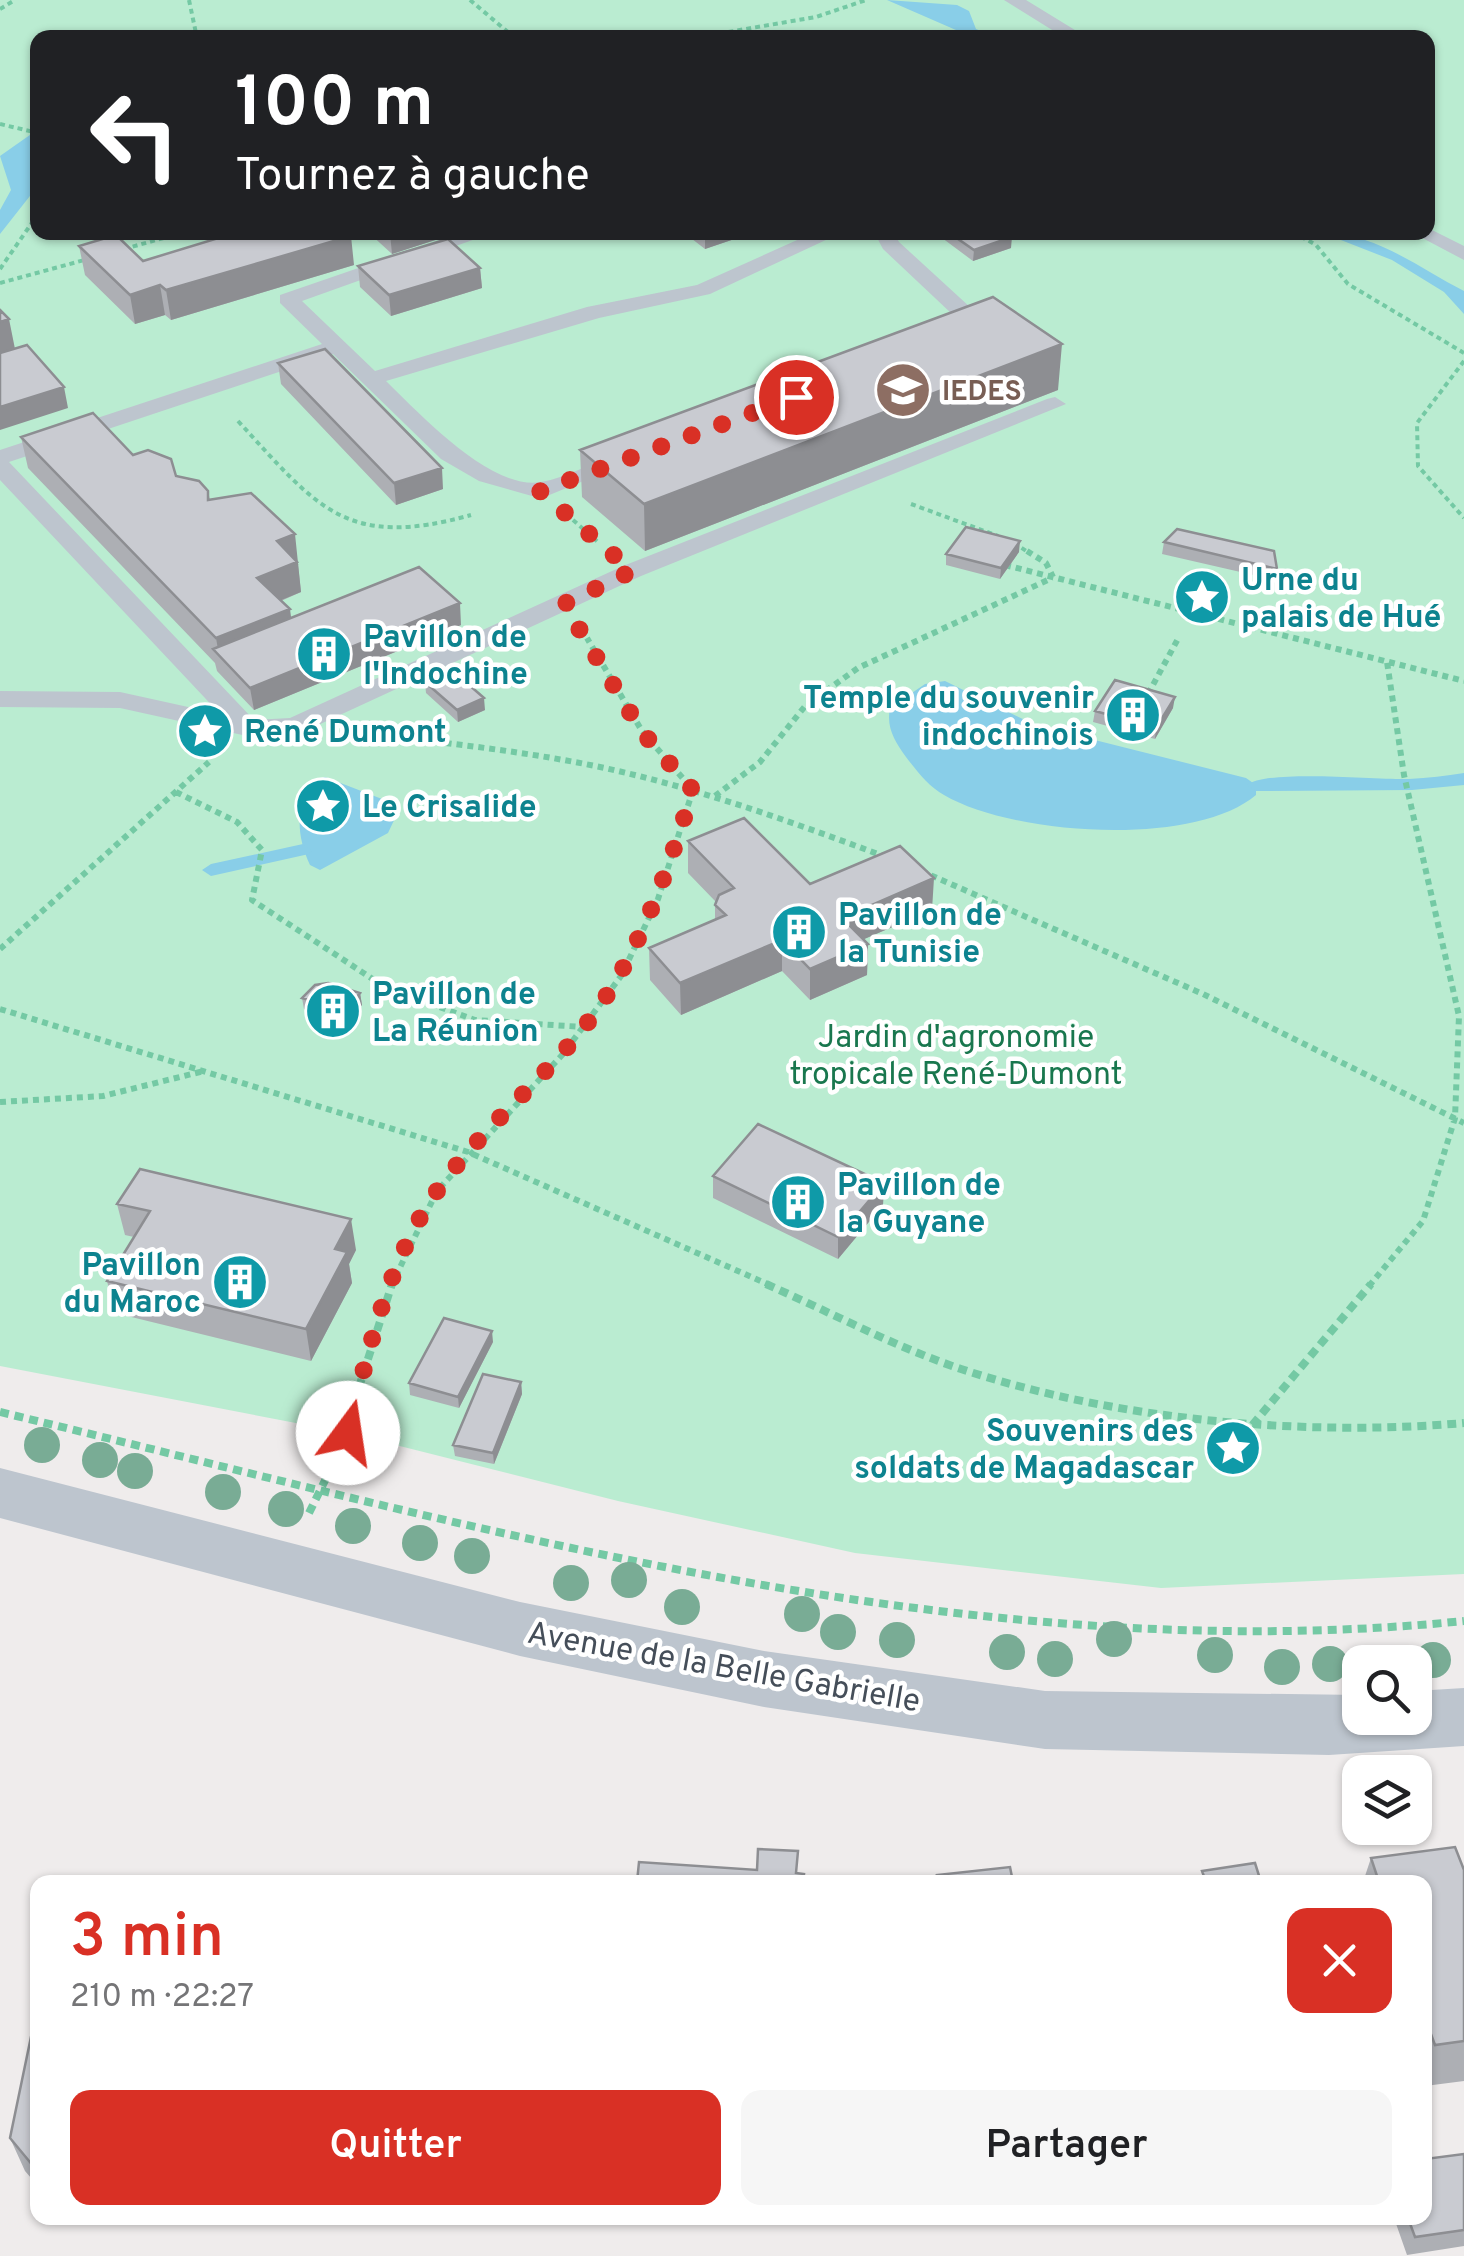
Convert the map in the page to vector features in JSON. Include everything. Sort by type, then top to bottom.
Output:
[{"type":"street","name":"Avenue de la Belle Gabrielle","points":[[0,1493],[520,1629],[745,1675],[1044,1720],[1329,1726],[1464,1717]]},
{"type":"lane","points":[[1013,0],[1065,30]]},
{"type":"lane","points":[[1435,239],[1464,254]]},
{"type":"lane","points":[[461,240],[287,298],[449,454],[487,476],[540,491],[631,458]]},
{"type":"lane","points":[[371,379],[595,312],[704,290],[815,240]]},
{"type":"lane","points":[[888,240],[963,314],[956,330],[922,346]]},
{"type":"lane","points":[[0,458],[337,346]]},
{"type":"lane","points":[[0,700],[120,700],[247,728],[294,726],[632,571],[1055,404]]},
{"type":"lane","points":[[0,466],[247,728]]},
{"type":"path","points":[[0,9],[15,0]]},
{"type":"path","points":[[188,0],[195,30]]},
{"type":"path","points":[[470,0],[505,30]]},
{"type":"path","points":[[739,30],[816,17],[866,0]]},
{"type":"path","points":[[0,124],[30,132]]},
{"type":"path","points":[[0,269],[30,226]]},
{"type":"path","points":[[111,253],[157,240]]},
{"type":"path","points":[[1307,240],[1316,245],[1348,284],[1464,357],[1417,423],[1418,466],[1464,518]]},
{"type":"path","points":[[0,283],[92,258]]},
{"type":"path","points":[[206,388],[313,501],[349,525],[394,532],[430,526],[540,491],[632,571]]},
{"type":"path","points":[[860,481],[1011,541],[1046,563],[1053,578]]},
{"type":"path","points":[[997,562],[1461,681],[1464,674]]},
{"type":"path","points":[[714,796],[760,762],[806,705],[858,668],[1053,578]]},
{"type":"path","points":[[564,604],[642,732],[693,790]]},
{"type":"path","points":[[1145,700],[1178,637]]},
{"type":"path","points":[[1232,1448],[1423,1221],[1454,1118],[1459,1016],[1437,904],[1404,776],[1387,662]]},
{"type":"path","points":[[294,726],[475,746],[626,772],[714,796],[892,860]]},
{"type":"path","points":[[0,949],[247,728]]},
{"type":"path","points":[[275,1564],[326,1488],[348,1433],[366,1360],[400,1259],[429,1204],[468,1152],[532,1089],[584,1028],[642,937],[693,790]]},
{"type":"path","points":[[176,792],[237,822],[261,852],[252,900],[385,986],[475,1020],[584,1028]]},
{"type":"path","points":[[910,866],[1204,994],[1464,1123]]},
{"type":"path","points":[[0,1009],[468,1152],[958,1368],[1050,1395],[1128,1410],[1256,1422],[1407,1428],[1464,1423]]},
{"type":"path","points":[[0,1102],[109,1098],[158,1088],[204,1071]]},
{"type":"path","points":[[0,1412],[564,1548],[834,1600],[1196,1633],[1365,1631],[1464,1621]]},
{"type":"green space","name":"Jardin d'agronomie tropicale René-Dumont","points":[[0,0],[1464,0],[1464,1574],[1161,1588],[855,1553],[618,1501],[348,1433],[0,1366]]},
{"type":"water","points":[[887,0],[957,5],[969,11],[978,30],[956,30]]},
{"type":"water","points":[[30,135],[30,196],[0,234],[0,210],[11,190],[0,156]]},
{"type":"water","points":[[1341,240],[1365,240],[1378,245],[1464,291],[1464,314],[1444,292],[1392,260]]},
{"type":"water","points":[[945,681],[1035,725],[1246,778],[1256,785],[1256,795],[1227,812],[1148,829],[1056,827],[974,809],[928,783],[906,757],[890,728],[890,708],[925,684]]},
{"type":"water","points":[[325,777],[382,799],[397,814],[388,833],[320,870],[310,865],[306,855],[300,814],[308,783]]},
{"type":"building","points":[[99,240],[121,240],[143,261],[212,240],[337,240],[166,290],[160,285],[130,295],[79,246]]},
{"type":"building","points":[[449,240],[480,268],[389,295],[358,266]]},
{"type":"building","points":[[960,240],[1003,240],[974,250]]},
{"type":"building","points":[[993,297],[1062,344],[644,504],[580,450]]},
{"type":"building","points":[[27,345],[64,387],[0,407],[0,353]]},
{"type":"building","points":[[325,349],[442,468],[394,483],[278,363]]},
{"type":"building","points":[[93,413],[133,455],[148,450],[171,459],[176,476],[199,481],[208,491],[208,500],[251,493],[295,534],[277,541],[297,562],[257,578],[290,609],[216,638],[21,437]]},
{"type":"building","points":[[966,527],[1020,541],[1001,568],[946,554]]},
{"type":"building","points":[[1177,529],[1274,551],[1277,569],[1164,542]]},
{"type":"building","points":[[419,567],[460,603],[250,688],[213,649]]},
{"type":"building","points":[[452,670],[484,698],[457,710],[425,682]]},
{"type":"building","name":"Temple du souvenir indochinois","points":[[1115,680],[1175,697],[1156,728],[1095,711]]},
{"type":"building","points":[[744,818],[810,884],[900,846],[934,878],[842,918],[868,944],[810,969],[782,940],[680,983],[649,948],[726,915],[715,905],[719,895],[734,888],[688,841]]},
{"type":"building","points":[[328,983],[360,993],[340,1015],[302,998],[315,985]]},
{"type":"building","name":"Pavillon de la Guyane","points":[[758,1124],[884,1183],[838,1237],[713,1176]]},
{"type":"building","name":"Pavillon du Maroc","points":[[140,1169],[351,1219],[335,1249],[347,1252],[306,1329],[107,1281],[150,1211],[117,1204]]},
{"type":"building","points":[[444,1318],[492,1331],[458,1397],[409,1383]]},
{"type":"building","points":[[483,1374],[521,1382],[493,1453],[453,1445]]},
{"type":"building","points":[[1455,1847],[1464,1870],[1464,2041],[1435,2045],[1432,2037],[1432,1875],[1377,1875],[1371,1858]]},
{"type":"building","points":[[758,1849],[798,1851],[796,1873],[804,1874],[638,1875],[639,1862],[757,1870]]},
{"type":"building","points":[[1255,1863],[1259,1875],[1203,1875],[1202,1871]]},
{"type":"building","points":[[1010,1867],[1012,1875],[937,1875]]},
{"type":"building","points":[[30,2042],[30,2162],[10,2138]]},
{"type":"building","points":[[1464,2154],[1464,2230],[1415,2237],[1411,2225],[1432,2225],[1432,2158]]},
{"type":"waterway","points":[[1256,785],[1412,784],[1464,779]]},
{"type":"waterway","points":[[211,870],[303,850]]},
{"type":"place","name":"IEDES","points":[[903,390]]},
{"type":"place","name":"Urne du palais de Hué","points":[[1202,597]]},
{"type":"place","name":"Pavillon de l'Indochine","points":[[324,654]]},
{"type":"place","name":"Temple du souvenir indochinois","points":[[1133,715]]},
{"type":"place","name":"René Dumont","points":[[205,731]]},
{"type":"place","name":"Le Crisalide","points":[[323,806]]},
{"type":"place","name":"Pavillon de la Tunisie","points":[[799,932]]},
{"type":"place","name":"Pavillon de La Réunion","points":[[333,1011]]},
{"type":"place","name":"Pavillon de la Guyane","points":[[798,1202]]},
{"type":"place","name":"Pavillon du Maroc","points":[[240,1282]]},
{"type":"place","name":"Souvenirs des soldats de Magadascar","points":[[1233,1448]]},
{"type":"route","points":[[348,1433],[366,1360],[400,1259],[429,1204],[468,1152],[532,1089],[584,1028],[642,937],[693,790],[642,732],[594,647],[564,604],[632,571],[540,491],[796,397]]}]
